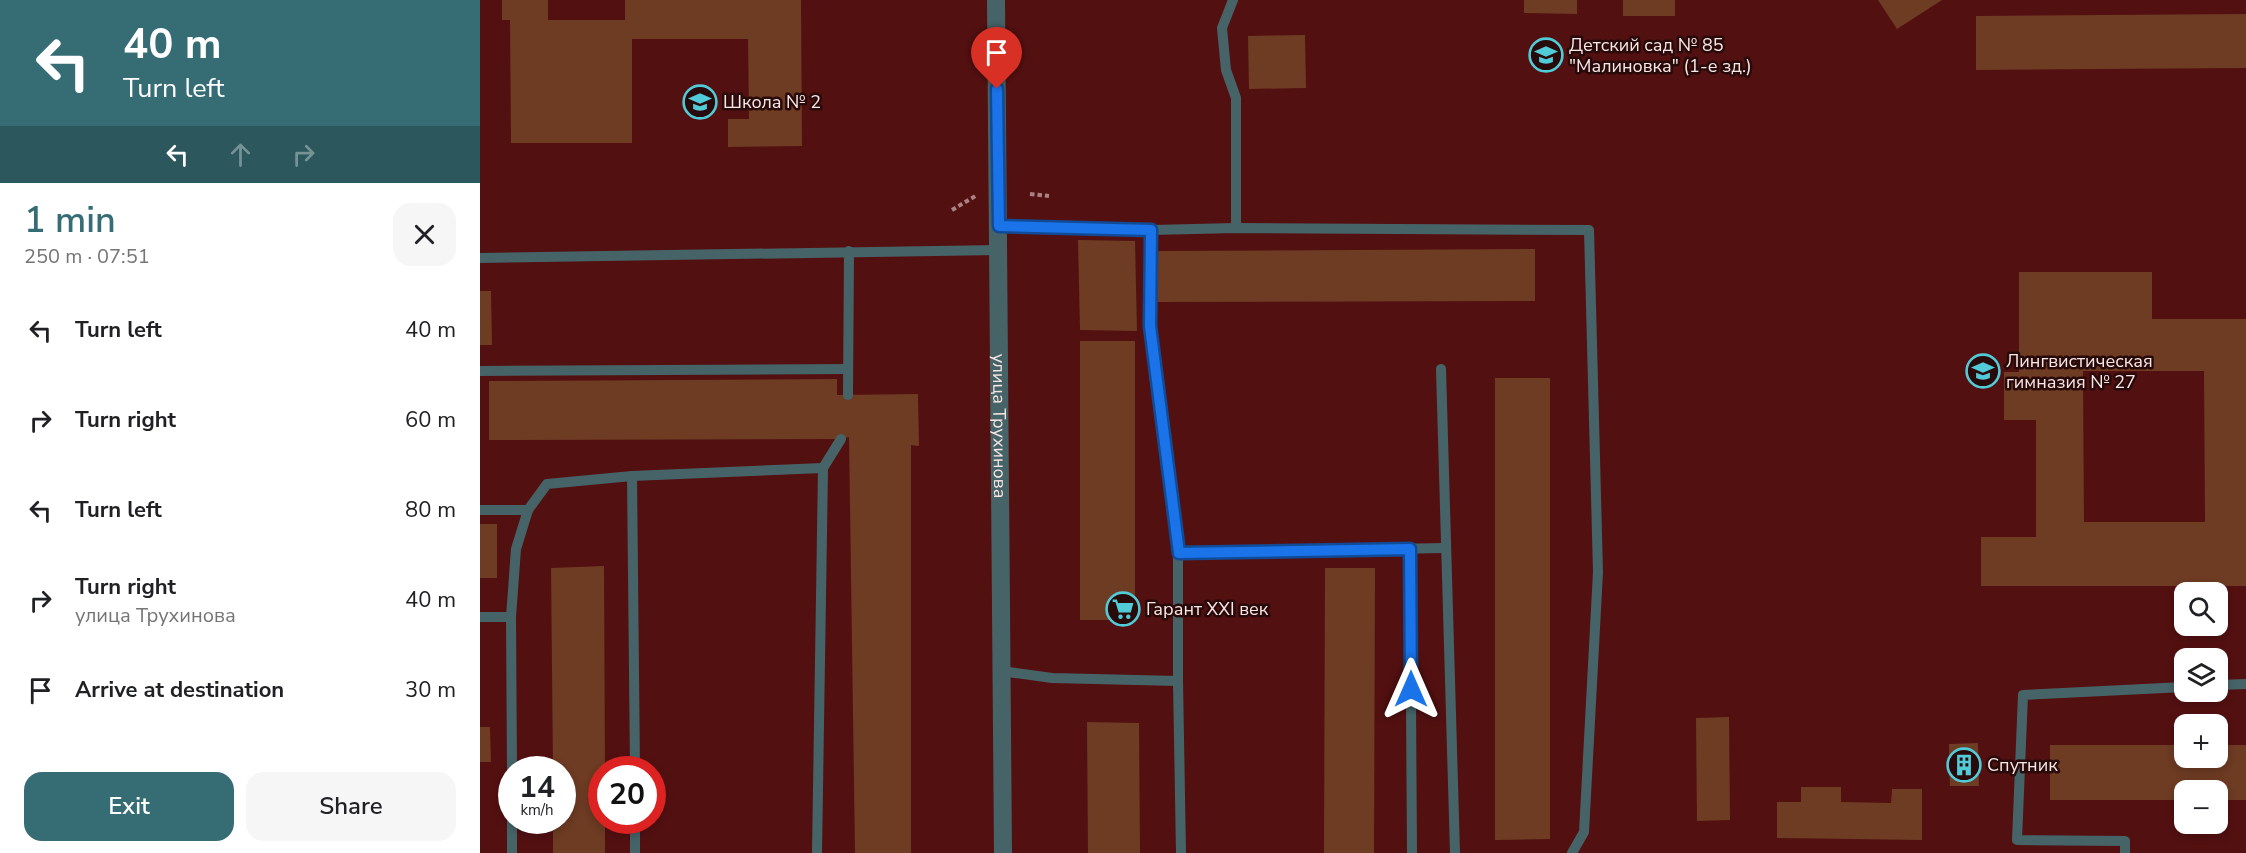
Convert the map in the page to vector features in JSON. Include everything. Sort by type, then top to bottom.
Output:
[{"type":"street","name":"улица Трухинова","points":[[996,0],[1003,853]]},
{"type":"lane","points":[[1233,0],[1222,28],[1226,70],[1236,98],[1236,228]]},
{"type":"lane","points":[[999,226],[1151,230],[1236,228],[1589,230],[1598,572],[1584,832],[1572,853]]},
{"type":"lane","points":[[1151,230],[1150,326],[1179,553],[1178,681],[1181,853]]},
{"type":"lane","points":[[480,258],[999,250]]},
{"type":"lane","points":[[848,395],[849,251]]},
{"type":"lane","points":[[480,371],[848,369]]},
{"type":"lane","points":[[1441,369],[1455,853]]},
{"type":"lane","points":[[818,853],[823,468],[841,439]]},
{"type":"lane","points":[[512,756],[512,617],[516,549],[528,510],[547,484],[632,476],[823,468]]},
{"type":"lane","points":[[632,476],[634,756]]},
{"type":"lane","points":[[480,510],[528,510]]},
{"type":"lane","points":[[1179,553],[1445,548]]},
{"type":"lane","points":[[1410,549],[1412,853]]},
{"type":"lane","points":[[480,617],[512,617]]},
{"type":"lane","points":[[1001,671],[1052,678],[1178,681]]},
{"type":"lane","points":[[2228,685],[2246,684]]},
{"type":"lane","points":[[2125,853],[2125,841],[2017,840],[2023,695],[2174,687]]},
{"type":"lane","points":[[512,834],[512,853]]},
{"type":"lane","points":[[635,834],[635,853]]},
{"type":"path","points":[[1030,194],[1049,196]]},
{"type":"path","points":[[952,210],[977,195]]},
{"type":"building","points":[[502,0],[548,0],[548,20],[625,20],[625,0],[801,0],[802,146],[728,147],[728,119],[749,119],[748,39],[632,39],[632,143],[511,143],[510,20],[502,20]]},
{"type":"building","points":[[1524,0],[1577,0],[1577,14],[1524,13]]},
{"type":"building","points":[[1623,0],[1675,0],[1675,16],[1623,16]]},
{"type":"building","points":[[1878,0],[1942,0],[1897,29]]},
{"type":"building","points":[[2246,14],[2246,68],[1976,70],[1976,16]]},
{"type":"building","points":[[1305,35],[1306,88],[1249,89],[1248,36]]},
{"type":"building","points":[[1078,240],[1135,241],[1137,331],[1080,330]]},
{"type":"building","points":[[1535,249],[1535,301],[1156,302],[1155,251]]},
{"type":"building","points":[[2019,272],[2152,272],[2152,319],[2246,319],[2246,586],[2228,586],[2228,582],[2174,582],[2174,586],[1981,586],[1981,537],[2036,537],[2036,420],[2004,420],[2004,372],[2019,372]],"holes":[[[2083,371],[2204,371],[2205,522],[2084,522]]]},
{"type":"building","points":[[480,291],[491,291],[492,345],[480,345]]},
{"type":"building","points":[[1080,341],[1135,341],[1135,620],[1080,620]]},
{"type":"building","points":[[1495,378],[1550,378],[1550,839],[1495,840]]},
{"type":"building","points":[[837,379],[837,395],[918,394],[919,446],[911,445],[911,853],[855,853],[849,437],[841,439],[489,440],[489,381]]},
{"type":"building","points":[[480,524],[497,524],[497,578],[480,578]]},
{"type":"building","points":[[604,566],[605,756],[588,756],[588,834],[605,834],[605,853],[553,853],[553,834],[576,834],[576,756],[553,756],[551,568]]},
{"type":"building","points":[[1325,568],[1375,568],[1374,853],[1324,853]]},
{"type":"building","points":[[1729,717],[1730,820],[1697,821],[1696,718]]},
{"type":"building","points":[[1087,722],[1139,723],[1140,853],[1088,853]]},
{"type":"building","points":[[480,727],[490,727],[491,762],[480,762]]},
{"type":"building","name":"Спутник","points":[[1978,743],[1979,786],[1950,786],[1949,744]]},
{"type":"building","points":[[2050,745],[2174,745],[2174,768],[2228,768],[2228,745],[2246,745],[2246,800],[2228,800],[2228,780],[2174,780],[2174,800],[2050,800]]},
{"type":"building","points":[[1801,787],[1841,787],[1841,802],[1891,803],[1892,789],[1922,789],[1922,840],[1777,838],[1777,802],[1801,802]]},
{"type":"place","name":"Детский сад № 85 \"Малиновка\" (1-е зд.)","points":[[1546,55]]},
{"type":"place","name":"Школа № 2","points":[[700,102]]},
{"type":"place","name":"Лингвистическая гимназия № 27","points":[[1983,371]]},
{"type":"place","name":"Гарант XXI век","points":[[1123,609]]},
{"type":"place","name":"Спутник","points":[[1964,765]]},
{"type":"route","points":[[997,89],[999,226],[1151,230],[1150,326],[1179,553],[1410,549],[1411,689]]}]
